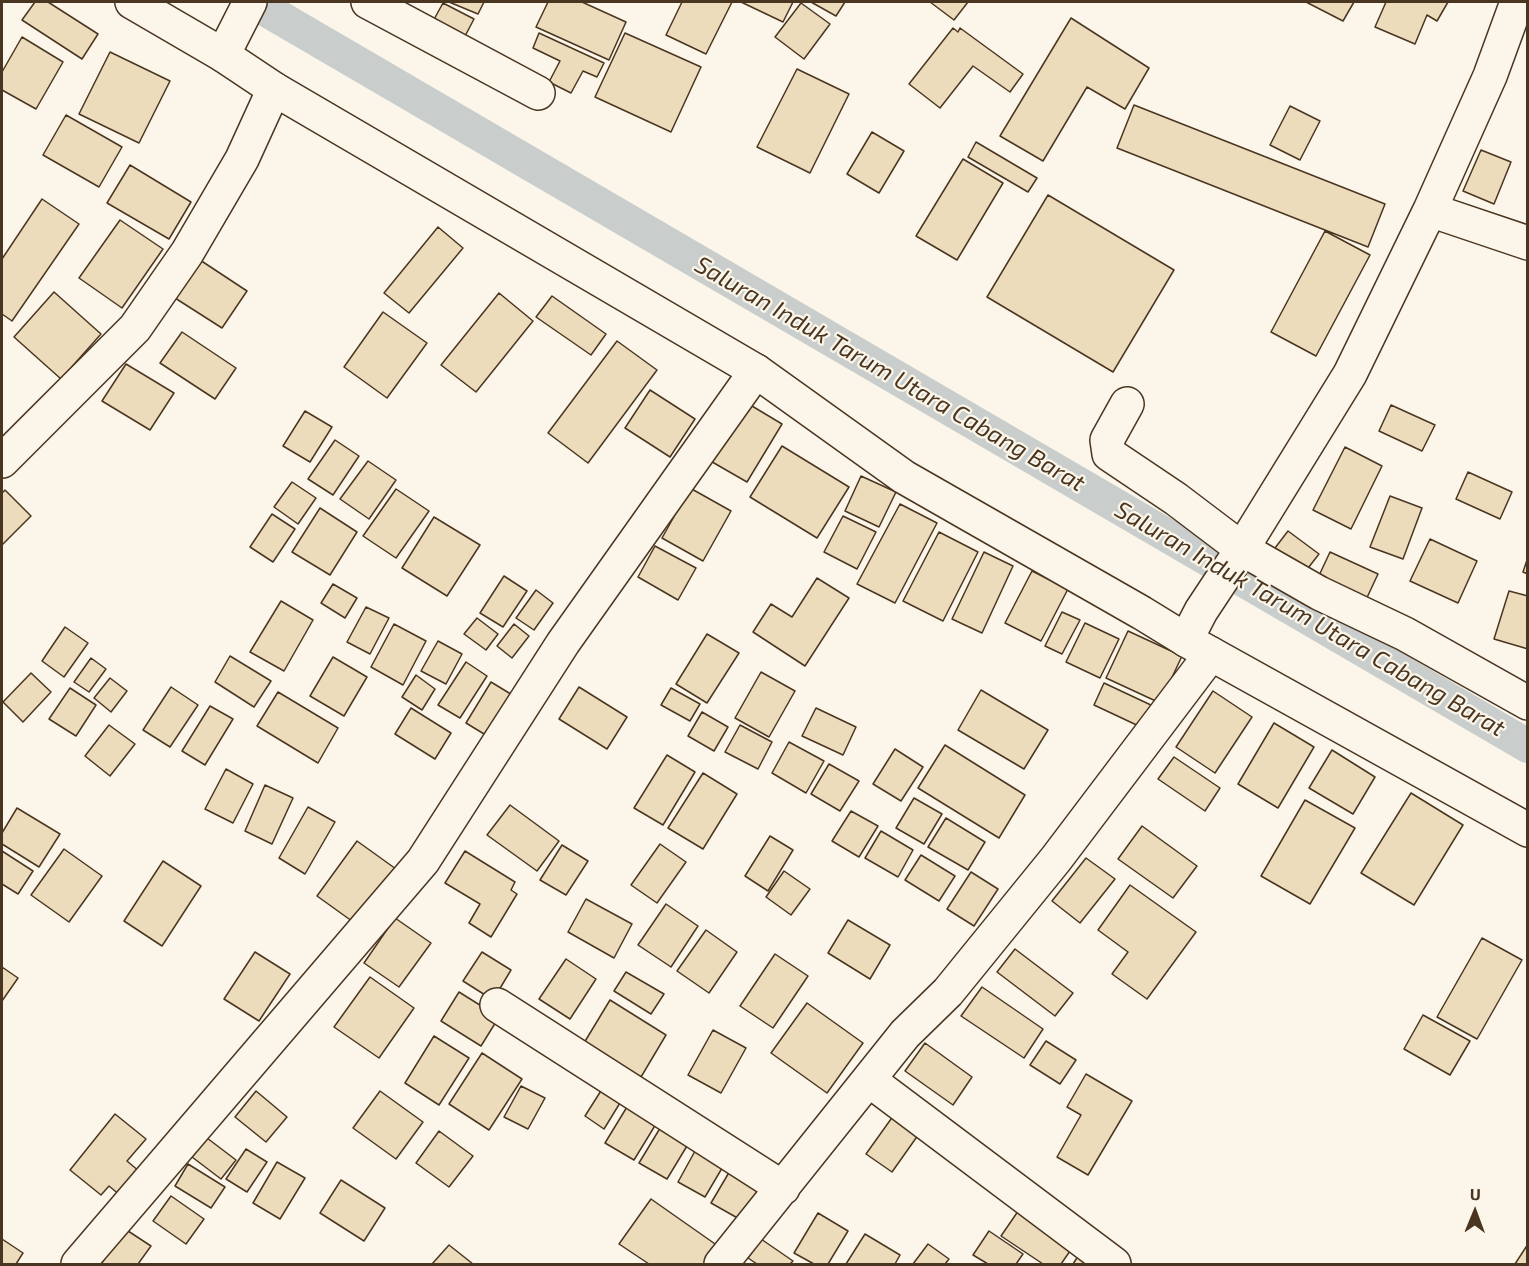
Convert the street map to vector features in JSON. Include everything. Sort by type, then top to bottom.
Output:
[{"type":"street","points":[[132,2],[237,28],[273,89],[756,371],[904,477],[1199,647],[1527,830]]},
{"type":"street","points":[[368,2],[538,93]]},
{"type":"street","points":[[722,1264],[905,1034],[948,992],[1056,859],[1199,647],[1201,611],[1350,374],[1431,210],[1490,76],[1517,2]]},
{"type":"street","points":[[2,461],[135,328],[187,253],[226,187],[242,159],[273,89]]},
{"type":"street","points":[[1431,210],[1527,243]]},
{"type":"street","points":[[78,1264],[423,861],[563,643],[756,371]]},
{"type":"street","points":[[1127,404],[1107,440],[1109,454],[1176,499],[1237,555],[1405,634],[1527,703]]},
{"type":"street","points":[[497,1005],[783,1188]]},
{"type":"street","points":[[869,1080],[1114,1264]]},
{"type":"building","points":[[35,2],[48,2],[98,34],[82,59],[22,20]]},
{"type":"building","points":[[449,2],[484,2],[478,14]]},
{"type":"building","points":[[548,2],[582,2],[626,22],[609,60],[536,27]]},
{"type":"building","points":[[682,2],[732,2],[706,54],[666,35]]},
{"type":"building","points":[[741,2],[793,2],[783,22]]},
{"type":"building","points":[[811,2],[845,2],[836,16]]},
{"type":"building","points":[[930,2],[968,2],[954,20]]},
{"type":"building","points":[[1306,2],[1354,2],[1343,21]]},
{"type":"building","points":[[1386,2],[1448,2],[1437,21],[1427,15],[1415,44],[1375,27]]},
{"type":"building","points":[[443,3],[474,19],[463,40],[432,23]]},
{"type":"building","points":[[801,3],[830,24],[804,59],[775,37]]},
{"type":"building","points":[[1071,18],[1149,68],[1125,109],[1087,87],[1043,161],[1000,136]]},
{"type":"building","points":[[953,28],[958,32],[960,28],[1023,74],[1010,92],[973,66],[940,108],[909,84]]},
{"type":"building","points":[[539,33],[604,63],[597,77],[583,71],[571,93],[549,82],[560,61],[533,48]]},
{"type":"building","points":[[625,33],[701,67],[671,132],[595,97]]},
{"type":"building","points":[[22,37],[63,62],[36,109],[2,90],[2,72]]},
{"type":"building","points":[[110,52],[170,81],[139,143],[79,114]]},
{"type":"building","points":[[797,69],[849,94],[810,173],[757,147]]},
{"type":"building","points":[[1134,105],[1385,204],[1368,247],[1117,148]]},
{"type":"building","points":[[1290,106],[1320,121],[1300,160],[1270,145]]},
{"type":"building","points":[[66,115],[122,147],[99,187],[43,155]]},
{"type":"building","points":[[872,132],[904,151],[879,193],[847,174]]},
{"type":"building","points":[[976,142],[1037,178],[1028,192],[968,157]]},
{"type":"building","points":[[1481,150],[1511,162],[1494,204],[1463,191]]},
{"type":"building","points":[[963,159],[1003,183],[957,260],[916,236]]},
{"type":"building","points":[[130,165],[191,202],[169,239],[107,203]]},
{"type":"building","points":[[1048,195],[1174,270],[1113,372],[987,297]]},
{"type":"building","points":[[42,199],[79,224],[12,321],[2,314],[2,259]]},
{"type":"building","points":[[120,220],[163,249],[122,308],[79,278]]},
{"type":"building","points":[[438,227],[463,248],[409,313],[384,293]]},
{"type":"building","points":[[1325,231],[1370,255],[1316,356],[1271,332]]},
{"type":"building","points":[[200,260],[247,291],[222,328],[175,298]]},
{"type":"building","points":[[54,292],[101,334],[61,379],[14,337]]},
{"type":"building","points":[[499,293],[533,321],[476,392],[441,365]]},
{"type":"building","points":[[552,296],[606,334],[591,355],[536,317]]},
{"type":"building","points":[[383,312],[427,343],[387,398],[344,367]]},
{"type":"building","points":[[182,332],[236,368],[215,399],[160,363]]},
{"type":"building","points":[[617,341],[657,370],[588,463],[548,433]]},
{"type":"building","points":[[126,364],[174,393],[150,430],[102,401]]},
{"type":"building","points":[[650,390],[695,419],[670,457],[625,428]]},
{"type":"building","points":[[742,400],[782,424],[747,482],[707,459]]},
{"type":"building","points":[[1391,405],[1435,425],[1422,451],[1379,431]]},
{"type":"building","points":[[305,411],[332,427],[310,462],[283,446]]},
{"type":"building","points":[[335,440],[359,456],[333,495],[308,479]]},
{"type":"building","points":[[782,446],[849,487],[817,538],[750,497]]},
{"type":"building","points":[[1345,447],[1382,466],[1351,529],[1313,510]]},
{"type":"building","points":[[368,461],[396,480],[369,519],[340,499]]},
{"type":"building","points":[[1468,472],[1512,492],[1500,519],[1456,499]]},
{"type":"building","points":[[861,476],[896,492],[879,527],[845,511]]},
{"type":"building","points":[[292,482],[316,498],[298,524],[274,507]]},
{"type":"building","points":[[690,488],[731,511],[703,561],[662,538]]},
{"type":"building","points":[[396,489],[429,511],[396,558],[363,536]]},
{"type":"building","points":[[5,490],[31,516],[2,545],[2,493]]},
{"type":"building","points":[[1390,496],[1422,508],[1403,559],[1370,547]]},
{"type":"building","points":[[900,504],[937,523],[895,603],[857,584]]},
{"type":"building","points":[[320,508],[357,532],[330,575],[292,552]]},
{"type":"building","points":[[272,514],[295,529],[273,562],[250,547]]},
{"type":"building","points":[[843,516],[876,532],[857,569],[824,552]]},
{"type":"building","points":[[434,517],[480,545],[447,596],[402,568]]},
{"type":"building","points":[[1288,531],[1319,554],[1305,572],[1275,548]]},
{"type":"building","points":[[939,532],[978,552],[943,621],[903,601]]},
{"type":"building","points":[[1430,539],[1477,561],[1458,603],[1410,581]]},
{"type":"building","points":[[655,546],[696,568],[678,600],[638,577]]},
{"type":"building","points":[[984,552],[1013,566],[982,633],[952,619]]},
{"type":"building","points":[[1330,552],[1378,574],[1364,604],[1316,582]]},
{"type":"building","points":[[1528,557],[1528,574],[1523,572]]},
{"type":"building","points":[[1032,571],[1068,589],[1041,641],[1005,623]]},
{"type":"building","points":[[504,576],[527,591],[503,627],[480,613]]},
{"type":"building","points":[[817,578],[849,598],[805,666],[753,632],[771,604],[792,617]]},
{"type":"building","points":[[333,584],[357,598],[345,618],[321,603]]},
{"type":"building","points":[[536,590],[553,603],[534,630],[516,618]]},
{"type":"building","points":[[1509,591],[1528,596],[1528,649],[1494,639]]},
{"type":"building","points":[[281,601],[313,620],[284,671],[250,652]]},
{"type":"building","points":[[366,607],[389,618],[370,654],[347,642]]},
{"type":"building","points":[[1062,612],[1080,620],[1062,654],[1045,646]]},
{"type":"building","points":[[477,618],[498,634],[486,650],[464,634]]},
{"type":"building","points":[[1085,623],[1119,639],[1100,678],[1066,662]]},
{"type":"building","points":[[394,624],[426,641],[403,685],[371,667]]},
{"type":"building","points":[[514,624],[529,636],[512,658],[497,646]]},
{"type":"building","points":[[65,627],[88,643],[64,677],[42,661]]},
{"type":"building","points":[[1128,631],[1182,656],[1160,703],[1106,678]]},
{"type":"building","points":[[707,634],[739,653],[707,703],[676,684]]},
{"type":"building","points":[[438,641],[462,654],[446,684],[421,671]]},
{"type":"building","points":[[230,656],[271,681],[254,707],[215,682]]},
{"type":"building","points":[[333,657],[367,677],[344,716],[310,696]]},
{"type":"building","points":[[91,658],[106,669],[89,692],[74,682]]},
{"type":"building","points":[[466,662],[487,676],[460,718],[438,705]]},
{"type":"building","points":[[761,672],[795,691],[769,737],[735,718]]},
{"type":"building","points":[[31,673],[51,692],[23,722],[3,702]]},
{"type":"building","points":[[416,675],[435,689],[422,710],[402,697]]},
{"type":"building","points":[[110,678],[127,691],[111,712],[94,698]]},
{"type":"building","points":[[491,682],[514,696],[489,737],[466,723]]},
{"type":"building","points":[[1104,683],[1153,706],[1143,728],[1094,705]]},
{"type":"building","points":[[171,687],[198,705],[170,747],[143,730]]},
{"type":"building","points":[[579,687],[627,717],[607,749],[559,719]]},
{"type":"building","points":[[70,688],[96,705],[76,736],[49,719]]},
{"type":"building","points":[[671,688],[700,704],[690,721],[661,705]]},
{"type":"building","points":[[981,690],[1048,730],[1024,769],[958,730]]},
{"type":"building","points":[[1213,691],[1252,717],[1215,773],[1176,747]]},
{"type":"building","points":[[278,692],[338,728],[318,763],[257,726]]},
{"type":"building","points":[[210,706],[233,719],[205,765],[182,751]]},
{"type":"building","points":[[411,708],[451,733],[435,759],[395,734]]},
{"type":"building","points":[[816,708],[856,727],[843,755],[802,736]]},
{"type":"building","points":[[702,712],[728,727],[714,751],[688,736]]},
{"type":"building","points":[[1274,723],[1314,747],[1278,808],[1238,784]]},
{"type":"building","points":[[109,725],[135,744],[110,776],[85,756]]},
{"type":"building","points":[[740,725],[772,742],[758,769],[725,752]]},
{"type":"building","points":[[789,742],[824,761],[806,793],[772,773]]},
{"type":"building","points":[[945,745],[1025,795],[999,838],[918,788]]},
{"type":"building","points":[[895,749],[923,767],[901,801],[873,784]]},
{"type":"building","points":[[1332,750],[1375,777],[1353,814],[1309,788]]},
{"type":"building","points":[[667,755],[695,772],[663,825],[634,808]]},
{"type":"building","points":[[1174,757],[1220,788],[1205,811],[1158,779]]},
{"type":"building","points":[[829,764],[859,781],[840,811],[811,794]]},
{"type":"building","points":[[226,769],[253,784],[233,823],[205,809]]},
{"type":"building","points":[[703,773],[737,794],[703,849],[668,828]]},
{"type":"building","points":[[265,785],[293,798],[272,844],[245,831]]},
{"type":"building","points":[[1411,793],[1463,825],[1414,905],[1361,873]]},
{"type":"building","points":[[914,798],[942,814],[924,844],[896,828]]},
{"type":"building","points":[[1305,800],[1355,828],[1310,904],[1261,876]]},
{"type":"building","points":[[510,805],[559,841],[537,871],[487,835]]},
{"type":"building","points":[[308,807],[335,822],[305,874],[279,858]]},
{"type":"building","points":[[17,808],[60,834],[39,867],[2,844],[2,833]]},
{"type":"building","points":[[851,811],[878,826],[859,857],[832,841]]},
{"type":"building","points":[[946,818],[985,842],[968,870],[928,847]]},
{"type":"building","points":[[1142,826],[1197,866],[1173,898],[1118,859]]},
{"type":"building","points":[[881,831],[913,850],[898,877],[865,858]]},
{"type":"building","points":[[770,836],[793,850],[768,891],[745,876]]},
{"type":"building","points":[[357,841],[396,869],[356,924],[317,896]]},
{"type":"building","points":[[660,844],[686,862],[657,903],[631,885]]},
{"type":"building","points":[[562,845],[588,861],[566,895],[540,880]]},
{"type":"building","points":[[64,849],[102,876],[69,922],[31,895]]},
{"type":"building","points":[[2,851],[33,871],[18,894],[2,884]]},
{"type":"building","points":[[465,851],[515,882],[511,890],[517,894],[491,937],[469,923],[480,904],[445,883]]},
{"type":"building","points":[[921,855],[955,876],[939,901],[905,880]]},
{"type":"building","points":[[1086,858],[1115,879],[1080,923],[1052,901]]},
{"type":"building","points":[[163,861],[201,886],[162,946],[124,921]]},
{"type":"building","points":[[784,871],[810,889],[791,915],[766,897]]},
{"type":"building","points":[[971,872],[998,889],[974,926],[947,909]]},
{"type":"building","points":[[1130,885],[1196,932],[1147,999],[1112,974],[1128,952],[1098,930]]},
{"type":"building","points":[[586,899],[632,924],[614,958],[568,932]]},
{"type":"building","points":[[666,904],[698,926],[671,967],[638,945]]},
{"type":"building","points":[[395,918],[431,943],[399,987],[364,963]]},
{"type":"building","points":[[848,920],[890,945],[870,979],[828,953]]},
{"type":"building","points":[[706,930],[737,952],[709,993],[677,971]]},
{"type":"building","points":[[1482,938],[1522,960],[1477,1039],[1437,1017]]},
{"type":"building","points":[[1015,949],[1073,993],[1055,1016],[997,972]]},
{"type":"building","points":[[255,952],[290,974],[259,1021],[224,999]]},
{"type":"building","points":[[482,952],[511,970],[493,1000],[463,981]]},
{"type":"building","points":[[775,954],[808,976],[773,1028],[740,1006]]},
{"type":"building","points":[[566,959],[596,979],[570,1019],[539,999]]},
{"type":"building","points":[[2,967],[18,978],[2,1001]]},
{"type":"building","points":[[626,972],[664,994],[651,1014],[614,991]]},
{"type":"building","points":[[370,977],[414,1008],[379,1058],[334,1027]]},
{"type":"building","points":[[982,987],[1043,1029],[1024,1058],[961,1016]]},
{"type":"building","points":[[459,992],[499,1017],[481,1046],[441,1021]]},
{"type":"building","points":[[610,1000],[666,1035],[641,1077],[584,1043]]},
{"type":"building","points":[[807,1003],[863,1043],[827,1093],[771,1053]]},
{"type":"building","points":[[1423,1015],[1470,1041],[1450,1075],[1404,1049]]},
{"type":"building","points":[[713,1030],[746,1048],[721,1093],[688,1075]]},
{"type":"building","points":[[434,1036],[469,1058],[439,1105],[405,1083]]},
{"type":"building","points":[[1046,1041],[1076,1060],[1060,1084],[1030,1065]]},
{"type":"building","points":[[925,1043],[972,1077],[953,1105],[905,1071]]},
{"type":"building","points":[[482,1053],[522,1079],[489,1130],[449,1104]]},
{"type":"building","points":[[1086,1074],[1132,1101],[1088,1175],[1057,1157],[1081,1115],[1067,1107]]},
{"type":"building","points":[[521,1086],[545,1098],[528,1129],[504,1117]]},
{"type":"building","points":[[604,1086],[623,1098],[604,1129],[585,1116]]},
{"type":"building","points":[[256,1091],[287,1117],[266,1142],[235,1117]]},
{"type":"building","points":[[380,1091],[423,1122],[396,1159],[353,1128]]},
{"type":"building","points":[[630,1102],[659,1119],[634,1160],[605,1143]]},
{"type":"building","points":[[896,1112],[921,1131],[892,1172],[866,1154]]},
{"type":"building","points":[[115,1114],[146,1139],[127,1161],[140,1172],[121,1196],[109,1186],[101,1195],[70,1170]]},
{"type":"building","points":[[665,1120],[693,1136],[667,1179],[639,1163]]},
{"type":"building","points":[[439,1131],[473,1156],[449,1187],[416,1163]]},
{"type":"building","points":[[207,1138],[236,1160],[221,1179],[192,1157]]},
{"type":"building","points":[[700,1142],[728,1158],[705,1197],[678,1182]]},
{"type":"building","points":[[246,1149],[267,1162],[247,1192],[226,1179]]},
{"type":"building","points":[[277,1162],[305,1178],[280,1219],[253,1203]]},
{"type":"building","points":[[188,1164],[225,1187],[211,1208],[175,1186]]},
{"type":"building","points":[[734,1164],[764,1182],[741,1220],[711,1203]]},
{"type":"building","points":[[341,1180],[385,1208],[364,1241],[320,1213]]},
{"type":"building","points":[[171,1196],[204,1219],[186,1244],[153,1221]]},
{"type":"building","points":[[651,1199],[718,1246],[705,1264],[649,1264],[619,1244]]},
{"type":"building","points":[[1023,1204],[1077,1241],[1061,1264],[1043,1264],[1001,1236]]},
{"type":"building","points":[[818,1213],[848,1231],[828,1264],[814,1264],[794,1253]]},
{"type":"building","points":[[125,1229],[151,1246],[138,1264],[101,1264]]},
{"type":"building","points":[[989,1231],[1023,1254],[1016,1264],[988,1264],[973,1255]]},
{"type":"building","points":[[865,1234],[900,1255],[895,1264],[846,1264]]},
{"type":"building","points":[[2,1239],[23,1253],[16,1264],[2,1264]]},
{"type":"building","points":[[761,1239],[793,1261],[790,1264],[757,1264],[748,1258]]},
{"type":"building","points":[[928,1244],[949,1259],[945,1264],[913,1264]]},
{"type":"building","points":[[1528,1244],[1528,1264],[1515,1264]]},
{"type":"building","points":[[449,1245],[473,1264],[432,1264]]},
{"type":"building","points":[[1082,1250],[1105,1264],[1073,1264]]},
{"type":"waterway","name":"Saluran Induk Tarum Utara Cabang Barat","points":[[253,2],[1528,746]]}]
